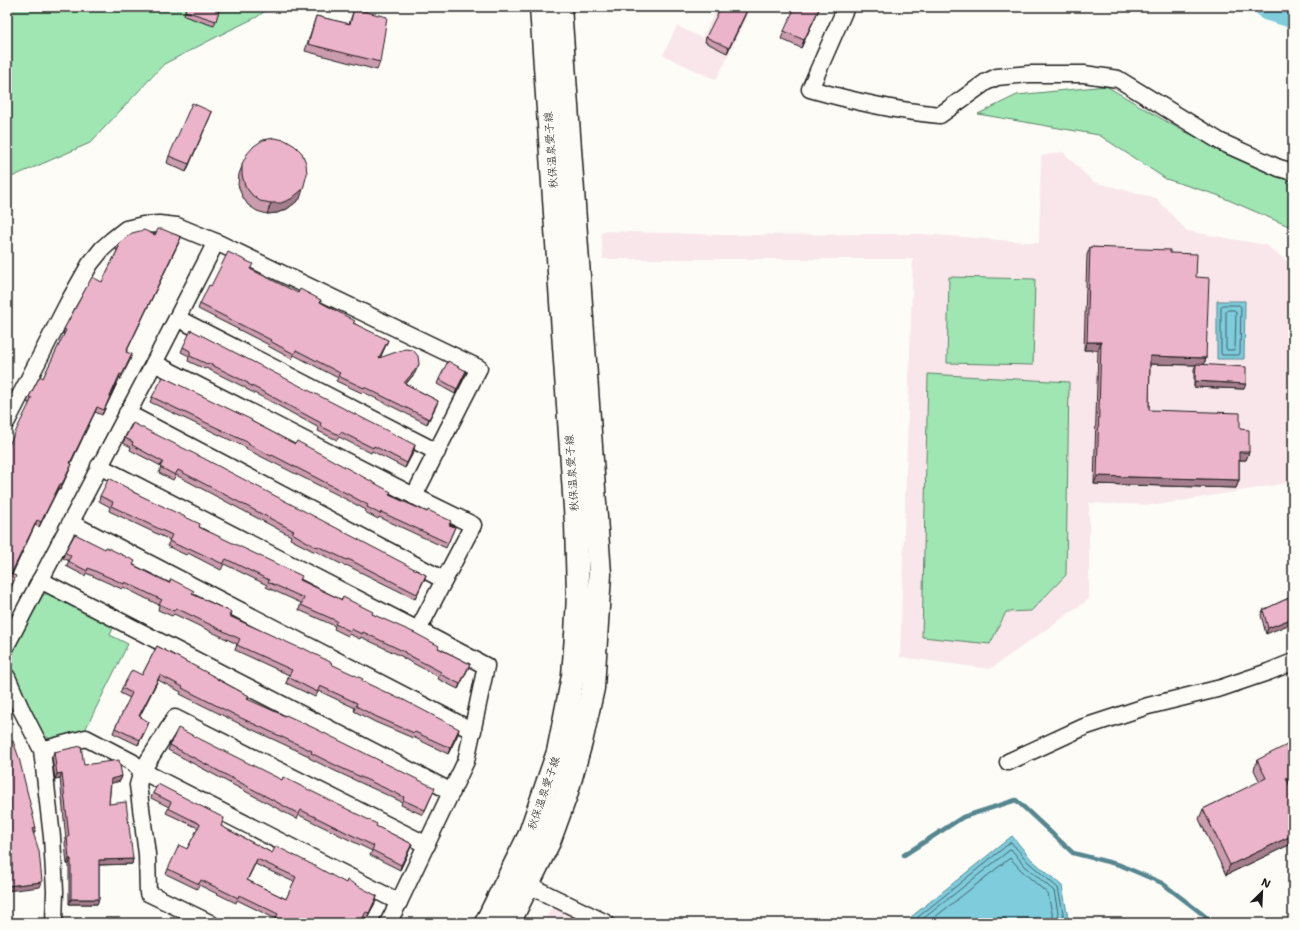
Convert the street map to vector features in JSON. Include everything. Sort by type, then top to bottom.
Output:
[{"type":"main road","name":"秋保温泉愛子線","points":[[486,923],[529,836],[558,752],[573,676],[576,635],[578,594],[576,523],[541,7]]},
{"type":"main road","name":"秋保温泉愛子線","points":[[509,923],[551,836],[566,795],[581,742],[593,688],[600,574],[560,7]]},
{"type":"street","points":[[846,7],[810,88],[833,96],[940,116],[986,82],[997,77],[1030,74],[1084,74],[1118,79],[1221,142],[1279,168],[1293,172]]},
{"type":"street","points":[[7,421],[71,296],[90,264],[102,250],[126,229],[143,225],[159,224],[177,226],[216,242],[479,368],[414,496]]},
{"type":"street","points":[[7,644],[216,242]]},
{"type":"street","points":[[177,318],[436,452]]},
{"type":"street","points":[[154,363],[473,525],[418,630]]},
{"type":"street","points":[[127,413],[444,580]]},
{"type":"street","points":[[99,466],[486,666],[466,761],[388,923]]},
{"type":"street","points":[[71,523],[473,731]]},
{"type":"street","points":[[40,580],[452,792]]},
{"type":"street","points":[[1008,762],[1084,727],[1148,706],[1221,688],[1293,662]]},
{"type":"street","points":[[7,677],[20,707],[42,750],[52,837],[55,891],[54,923]]},
{"type":"street","points":[[210,923],[148,893],[147,854],[138,785],[142,771],[175,718],[426,845]]},
{"type":"street","points":[[42,750],[86,738],[132,762],[142,771],[399,902]]},
{"type":"street","points":[[528,885],[606,923]]},
{"type":"shaded area","points":[[718,7],[734,7],[749,14],[716,80],[663,55],[677,26],[702,38]]},
{"type":"shaded area","points":[[1063,152],[1093,182],[1156,198],[1187,231],[1266,245],[1293,266],[1287,375],[1293,376],[1293,482],[1157,505],[1089,503],[1089,599],[990,669],[900,657],[913,259],[603,259],[601,231],[726,235],[921,234],[1039,243],[1041,156]]},
{"type":"shaded area","points":[[556,900],[606,923],[543,923]]},
{"type":"green space","points":[[7,7],[270,7],[257,17],[164,64],[90,143],[7,179]]},
{"type":"green space","points":[[1106,86],[1181,130],[1293,179],[1293,228],[1217,195],[1166,179],[1099,135],[978,114],[1017,95]]},
{"type":"green space","points":[[949,277],[1035,279],[1033,365],[947,363]]},
{"type":"green space","points":[[928,374],[1069,382],[1066,575],[1031,611],[1006,612],[990,644],[922,637]]},
{"type":"green space","points":[[52,591],[115,624],[110,635],[128,644],[85,730],[50,739],[39,732],[11,670],[10,654],[43,595]]},
{"type":"water","points":[[1217,301],[1245,301],[1244,359],[1217,359]]},
{"type":"water","points":[[1012,836],[1031,859],[1062,886],[1069,923],[916,923],[911,917]]},
{"type":"building","points":[[186,7],[220,7],[216,21],[185,11]]},
{"type":"building","points":[[721,7],[741,7],[747,10],[729,48],[706,37]]},
{"type":"building","points":[[795,7],[820,7],[804,40],[784,31]]},
{"type":"building","points":[[354,9],[387,17],[380,62],[308,44],[316,16],[350,24]]},
{"type":"building","points":[[192,103],[212,112],[189,164],[169,156]]},
{"type":"building","points":[[274,138],[285,140],[295,146],[302,153],[306,163],[307,174],[303,189],[291,199],[281,203],[260,201],[252,195],[245,186],[242,175],[242,164],[247,154],[254,146],[263,140]]},
{"type":"building","points":[[158,229],[162,229],[181,237],[126,352],[132,354],[122,375],[120,374],[104,410],[97,407],[70,463],[72,464],[62,484],[60,484],[41,522],[37,520],[11,574],[16,576],[7,596],[7,449],[32,398],[29,397],[40,376],[43,378],[66,330],[64,329],[92,277],[102,282],[119,247],[118,244],[132,233],[144,230],[155,235]]},
{"type":"building","points":[[1090,247],[1170,250],[1170,253],[1197,254],[1196,277],[1209,278],[1206,358],[1150,356],[1149,410],[1240,413],[1240,429],[1249,430],[1249,452],[1239,452],[1239,480],[1097,476],[1101,342],[1087,342]]},
{"type":"building","points":[[228,252],[253,264],[250,269],[298,293],[300,289],[355,321],[353,323],[388,340],[379,358],[405,349],[413,350],[418,356],[419,364],[404,383],[438,401],[429,419],[338,376],[340,373],[296,350],[294,354],[270,341],[271,340],[200,304]]},
{"type":"building","points":[[191,330],[415,445],[407,463],[374,446],[373,448],[341,432],[339,435],[320,426],[321,423],[248,383],[208,363],[207,364],[190,356],[190,351],[183,347]]},
{"type":"building","points":[[448,361],[466,371],[457,389],[439,379]]},
{"type":"building","points":[[1196,364],[1246,367],[1246,384],[1195,381]]},
{"type":"building","points":[[163,377],[252,420],[251,421],[295,444],[297,441],[391,492],[389,495],[427,512],[428,510],[451,521],[449,525],[455,527],[448,543],[381,512],[380,514],[367,507],[368,505],[248,444],[249,443],[152,397]]},
{"type":"building","points":[[133,423],[426,575],[417,594],[348,559],[347,560],[317,546],[316,547],[292,533],[294,531],[178,470],[175,475],[160,467],[163,462],[132,445],[133,442],[125,438]]},
{"type":"building","points":[[109,478],[133,492],[200,524],[199,527],[302,576],[300,580],[342,600],[343,597],[373,612],[372,614],[415,633],[439,646],[438,648],[470,664],[460,684],[440,674],[441,672],[405,652],[363,632],[362,634],[351,629],[350,631],[335,624],[337,621],[301,605],[304,598],[268,582],[269,580],[226,559],[223,564],[189,548],[188,550],[169,541],[172,535],[111,506],[113,502],[100,496]]},
{"type":"building","points":[[75,534],[105,549],[106,547],[135,561],[133,565],[169,583],[171,579],[194,591],[192,594],[231,612],[229,616],[302,649],[303,648],[332,663],[331,664],[363,679],[362,681],[400,698],[459,729],[450,748],[377,717],[356,706],[357,703],[320,686],[317,692],[288,677],[292,670],[237,645],[240,639],[176,608],[174,611],[159,604],[162,600],[125,582],[124,584],[88,568],[87,571],[68,561],[71,556],[65,552]]},
{"type":"building","points":[[1293,596],[1293,618],[1268,628],[1263,610]]},
{"type":"building","points":[[157,646],[249,696],[247,699],[314,728],[435,788],[425,810],[403,800],[404,797],[335,765],[311,753],[312,751],[239,717],[160,675],[139,716],[149,722],[140,740],[115,728],[132,693],[122,688],[132,670],[142,675]]},
{"type":"building","points":[[178,728],[282,780],[283,777],[377,824],[376,826],[412,844],[401,865],[372,850],[374,846],[301,810],[299,814],[170,745]]},
{"type":"building","points":[[13,741],[19,758],[36,828],[32,829],[39,851],[42,882],[7,886],[7,743]]},
{"type":"building","points":[[1293,742],[1293,775],[1286,778],[1293,792],[1293,835],[1230,865],[1203,809],[1266,778],[1257,760]]},
{"type":"building","points":[[81,746],[84,765],[119,760],[122,776],[111,779],[109,804],[126,802],[133,859],[99,860],[99,899],[71,899],[71,859],[69,859],[67,837],[69,837],[62,773],[57,774],[54,752]]},
{"type":"building","points":[[158,784],[224,818],[221,826],[272,853],[276,846],[346,883],[347,880],[377,896],[369,913],[366,912],[360,923],[286,923],[276,918],[278,914],[239,895],[238,898],[201,880],[199,884],[168,869],[179,845],[187,849],[200,824],[168,808],[171,802],[153,793]],"holes":[[[257,859],[296,877],[286,899],[247,880]]]},
{"type":"waterway","points":[[1269,7],[1293,14]]},
{"type":"waterway","points":[[904,855],[963,817],[1016,800],[1073,853],[1120,865],[1162,883],[1214,923]]}]
